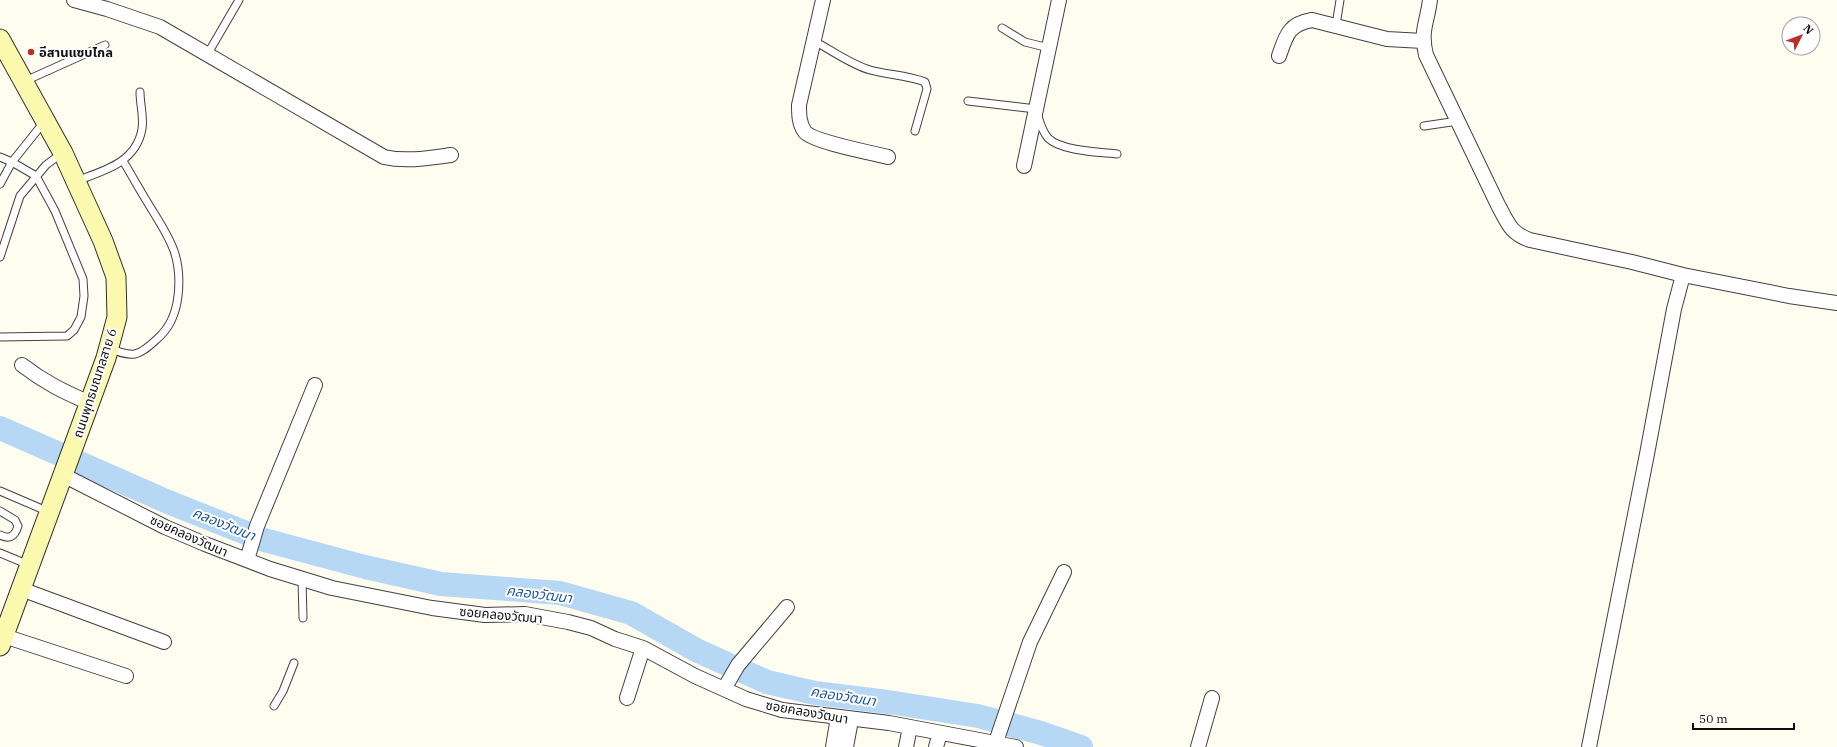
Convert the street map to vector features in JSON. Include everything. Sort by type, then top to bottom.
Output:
[{"type":"main road","name":"ถนนพุทธมณฑลสาย 6","points":[[0,38],[63,153],[103,241],[116,277],[116,317],[109,348],[2,641]]},
{"type":"street","points":[[74,0],[107,9],[160,27],[207,56],[384,157],[397,160],[409,160],[452,155]]},
{"type":"street","points":[[824,0],[799,105],[798,117],[805,132],[819,139],[888,157]]},
{"type":"street","points":[[1024,166],[1059,0]]},
{"type":"street","points":[[1430,0],[1422,41],[1426,55],[1498,205],[1512,229],[1518,236],[1683,275],[1789,296],[1837,303]]},
{"type":"street","points":[[1279,56],[1287,33],[1301,22],[1312,20],[1387,39],[1422,41]]},
{"type":"street","points":[[1589,747],[1647,454],[1674,308],[1683,275]]},
{"type":"street","points":[[22,366],[44,382],[62,392],[90,403]]},
{"type":"street","points":[[247,560],[257,526],[315,385]]},
{"type":"street","name":"ซอยคลองวัฒนา","points":[[68,463],[165,527],[247,560],[332,588],[432,608],[485,614],[525,614],[568,622],[591,628],[615,639],[643,648],[726,685],[746,700],[782,710],[910,727],[940,733],[998,736],[1016,747]]},
{"type":"street","points":[[998,736],[1030,642],[1064,572]]},
{"type":"street","points":[[21,589],[164,642]]},
{"type":"street","points":[[726,685],[738,665],[786,607]]},
{"type":"street","points":[[2,641],[126,676]]},
{"type":"street","points":[[627,698],[643,648]]},
{"type":"street","points":[[1198,747],[1212,698]]},
{"type":"street","points":[[833,747],[844,719]]},
{"type":"street","points":[[844,719],[846,747]]},
{"type":"street","points":[[906,747],[910,727]]},
{"type":"street","points":[[936,747],[940,733]]},
{"type":"lane","points":[[207,56],[239,0]]},
{"type":"lane","points":[[1336,25],[1340,0]]},
{"type":"lane","points":[[1002,28],[1025,42],[1049,48]]},
{"type":"lane","points":[[814,41],[850,62],[869,69],[915,78],[925,82],[927,88],[915,131]]},
{"type":"lane","points":[[23,82],[105,46]]},
{"type":"lane","points":[[75,181],[112,168],[123,161],[132,152],[138,141],[142,128],[140,92]]},
{"type":"lane","points":[[968,101],[1036,109],[1042,129],[1048,138],[1058,144],[1084,151],[1117,154]]},
{"type":"lane","points":[[0,184],[12,162],[45,120]]},
{"type":"lane","points":[[1424,126],[1458,121]]},
{"type":"lane","points":[[0,256],[20,196],[46,165],[63,153]]},
{"type":"lane","points":[[0,157],[36,176],[55,211],[82,280],[84,296],[81,318],[74,330],[67,336],[0,336]]},
{"type":"lane","points":[[109,348],[127,356],[137,354],[150,346],[166,332],[176,308],[180,279],[174,248],[161,222],[147,202],[123,161]]},
{"type":"lane","points":[[0,491],[49,512]]},
{"type":"lane","points":[[0,511],[16,520],[18,526],[16,534],[12,537],[0,535]]},
{"type":"lane","points":[[0,553],[30,566]]},
{"type":"lane","points":[[302,579],[303,618]]},
{"type":"lane","points":[[274,706],[283,690],[294,663]]},
{"type":"waterway","name":"คลองวัฒนา","points":[[0,428],[168,502],[264,540],[365,567],[441,584],[560,593],[631,613],[696,650],[767,682],[815,693],[888,702],[978,716],[1041,733],[1081,747]]},
{"type":"place","name":"อีสานแซบไกล","points":[[31,52]]}]
